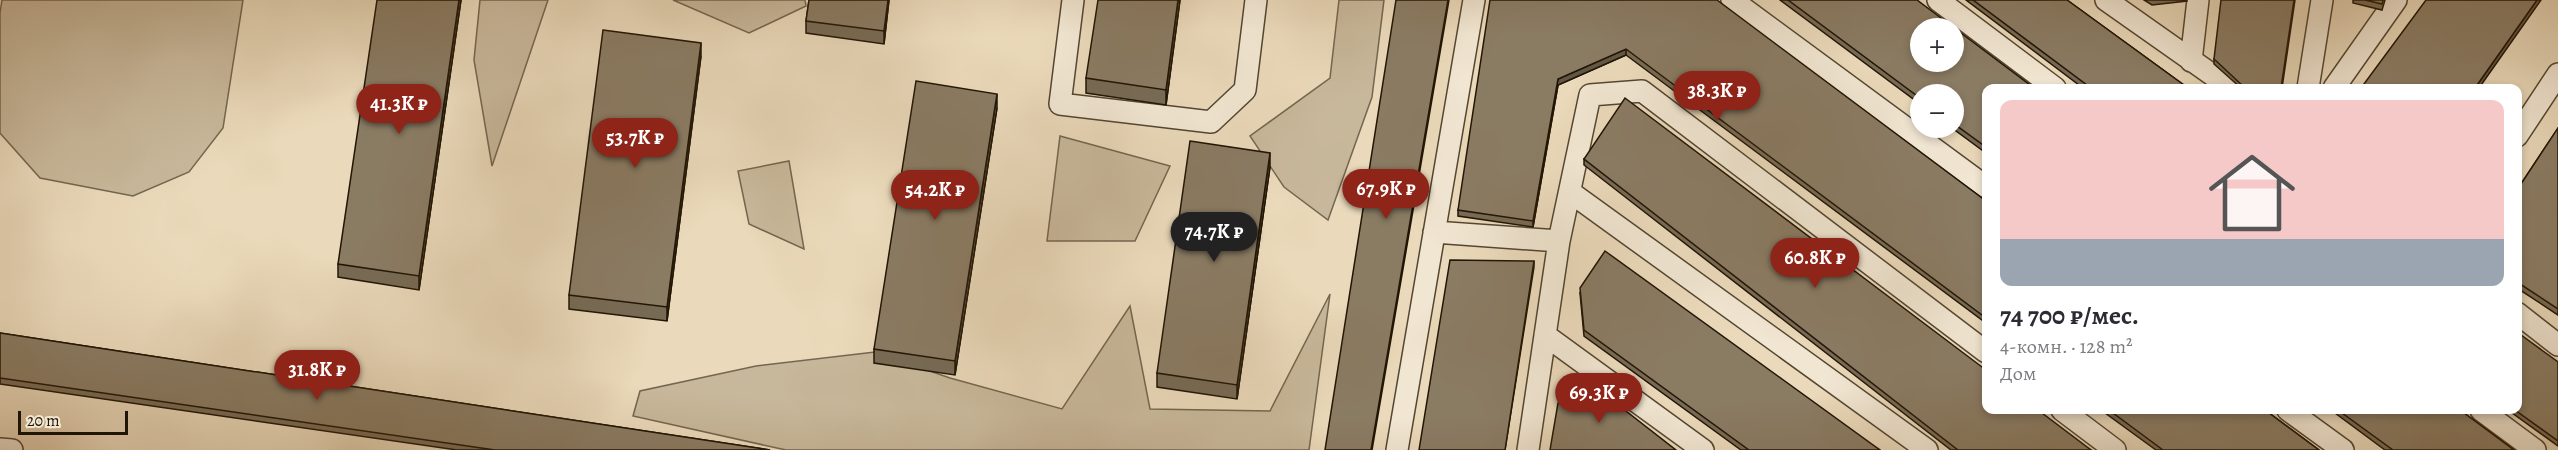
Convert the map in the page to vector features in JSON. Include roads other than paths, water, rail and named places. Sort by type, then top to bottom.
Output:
[{"type":"lane","points":[[1073,0],[1060,104],[1211,122],[1245,90],[1256,0]]},
{"type":"lane","points":[[1396,450],[1474,0]]},
{"type":"lane","points":[[1732,0],[1982,184]]},
{"type":"lane","points":[[1938,0],[2050,84]]},
{"type":"lane","points":[[2106,0],[2225,84]]},
{"type":"lane","points":[[2192,61],[2198,0]]},
{"type":"lane","points":[[2309,84],[2322,0]]},
{"type":"lane","points":[[2337,84],[2396,0]]},
{"type":"lane","points":[[2522,128],[2558,74]]},
{"type":"lane","points":[[1528,450],[1559,241],[1590,95],[1642,91],[1982,349]]},
{"type":"lane","points":[[1570,192],[1928,450]]},
{"type":"lane","points":[[1434,232],[1559,241]]},
{"type":"lane","points":[[2522,317],[2558,345]]},
{"type":"lane","points":[[1545,335],[1703,450]]},
{"type":"lane","points":[[2067,414],[2115,450]]},
{"type":"lane","points":[[2294,414],[2343,450]]},
{"type":"lane","points":[[2486,414],[2535,450]]},
{"type":"lane","points":[[0,448],[12,450]]}]
